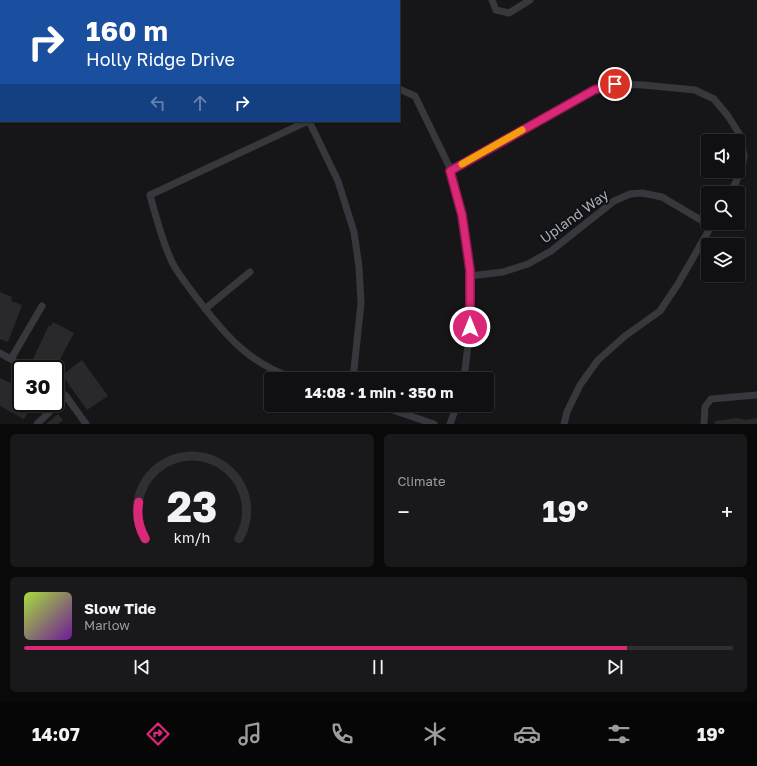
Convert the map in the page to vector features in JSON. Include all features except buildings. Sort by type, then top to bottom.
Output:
[{"type":"street","points":[[492,0],[496,10],[509,13],[530,0]]},
{"type":"street","points":[[450,171],[594,90],[615,84],[643,85],[695,90],[714,99],[740,135],[744,156],[742,168],[733,186]]},
{"type":"street","points":[[400,89],[415,96],[450,171],[462,215],[470,276],[470,327],[465,372]]},
{"type":"street","points":[[280,372],[262,364],[242,351],[205,309],[172,262],[156,218],[150,195],[307,122]]},
{"type":"street","points":[[309,122],[338,181],[354,232],[359,267],[361,303],[354,372]]},
{"type":"street","name":"Upland Way","points":[[470,276],[503,272],[528,264],[551,251],[614,201],[630,194],[642,193],[662,198],[701,219]]},
{"type":"street","points":[[564,424],[567,412],[580,385],[598,360],[625,336],[660,311],[678,284],[709,230]]},
{"type":"street","points":[[205,309],[250,272]]},
{"type":"street","points":[[0,353],[11,359],[42,306]]},
{"type":"street","points":[[704,424],[705,407],[710,399],[757,395]]},
{"type":"street","points":[[37,424],[66,396],[86,424]]},
{"type":"street","points":[[399,412],[434,424]]},
{"type":"street","points":[[450,424],[454,412]]},
{"type":"slow traffic","points":[[462,164],[522,130]]},
{"type":"route","points":[[470,327],[470,270],[462,215],[450,171],[594,90],[615,84]]}]
